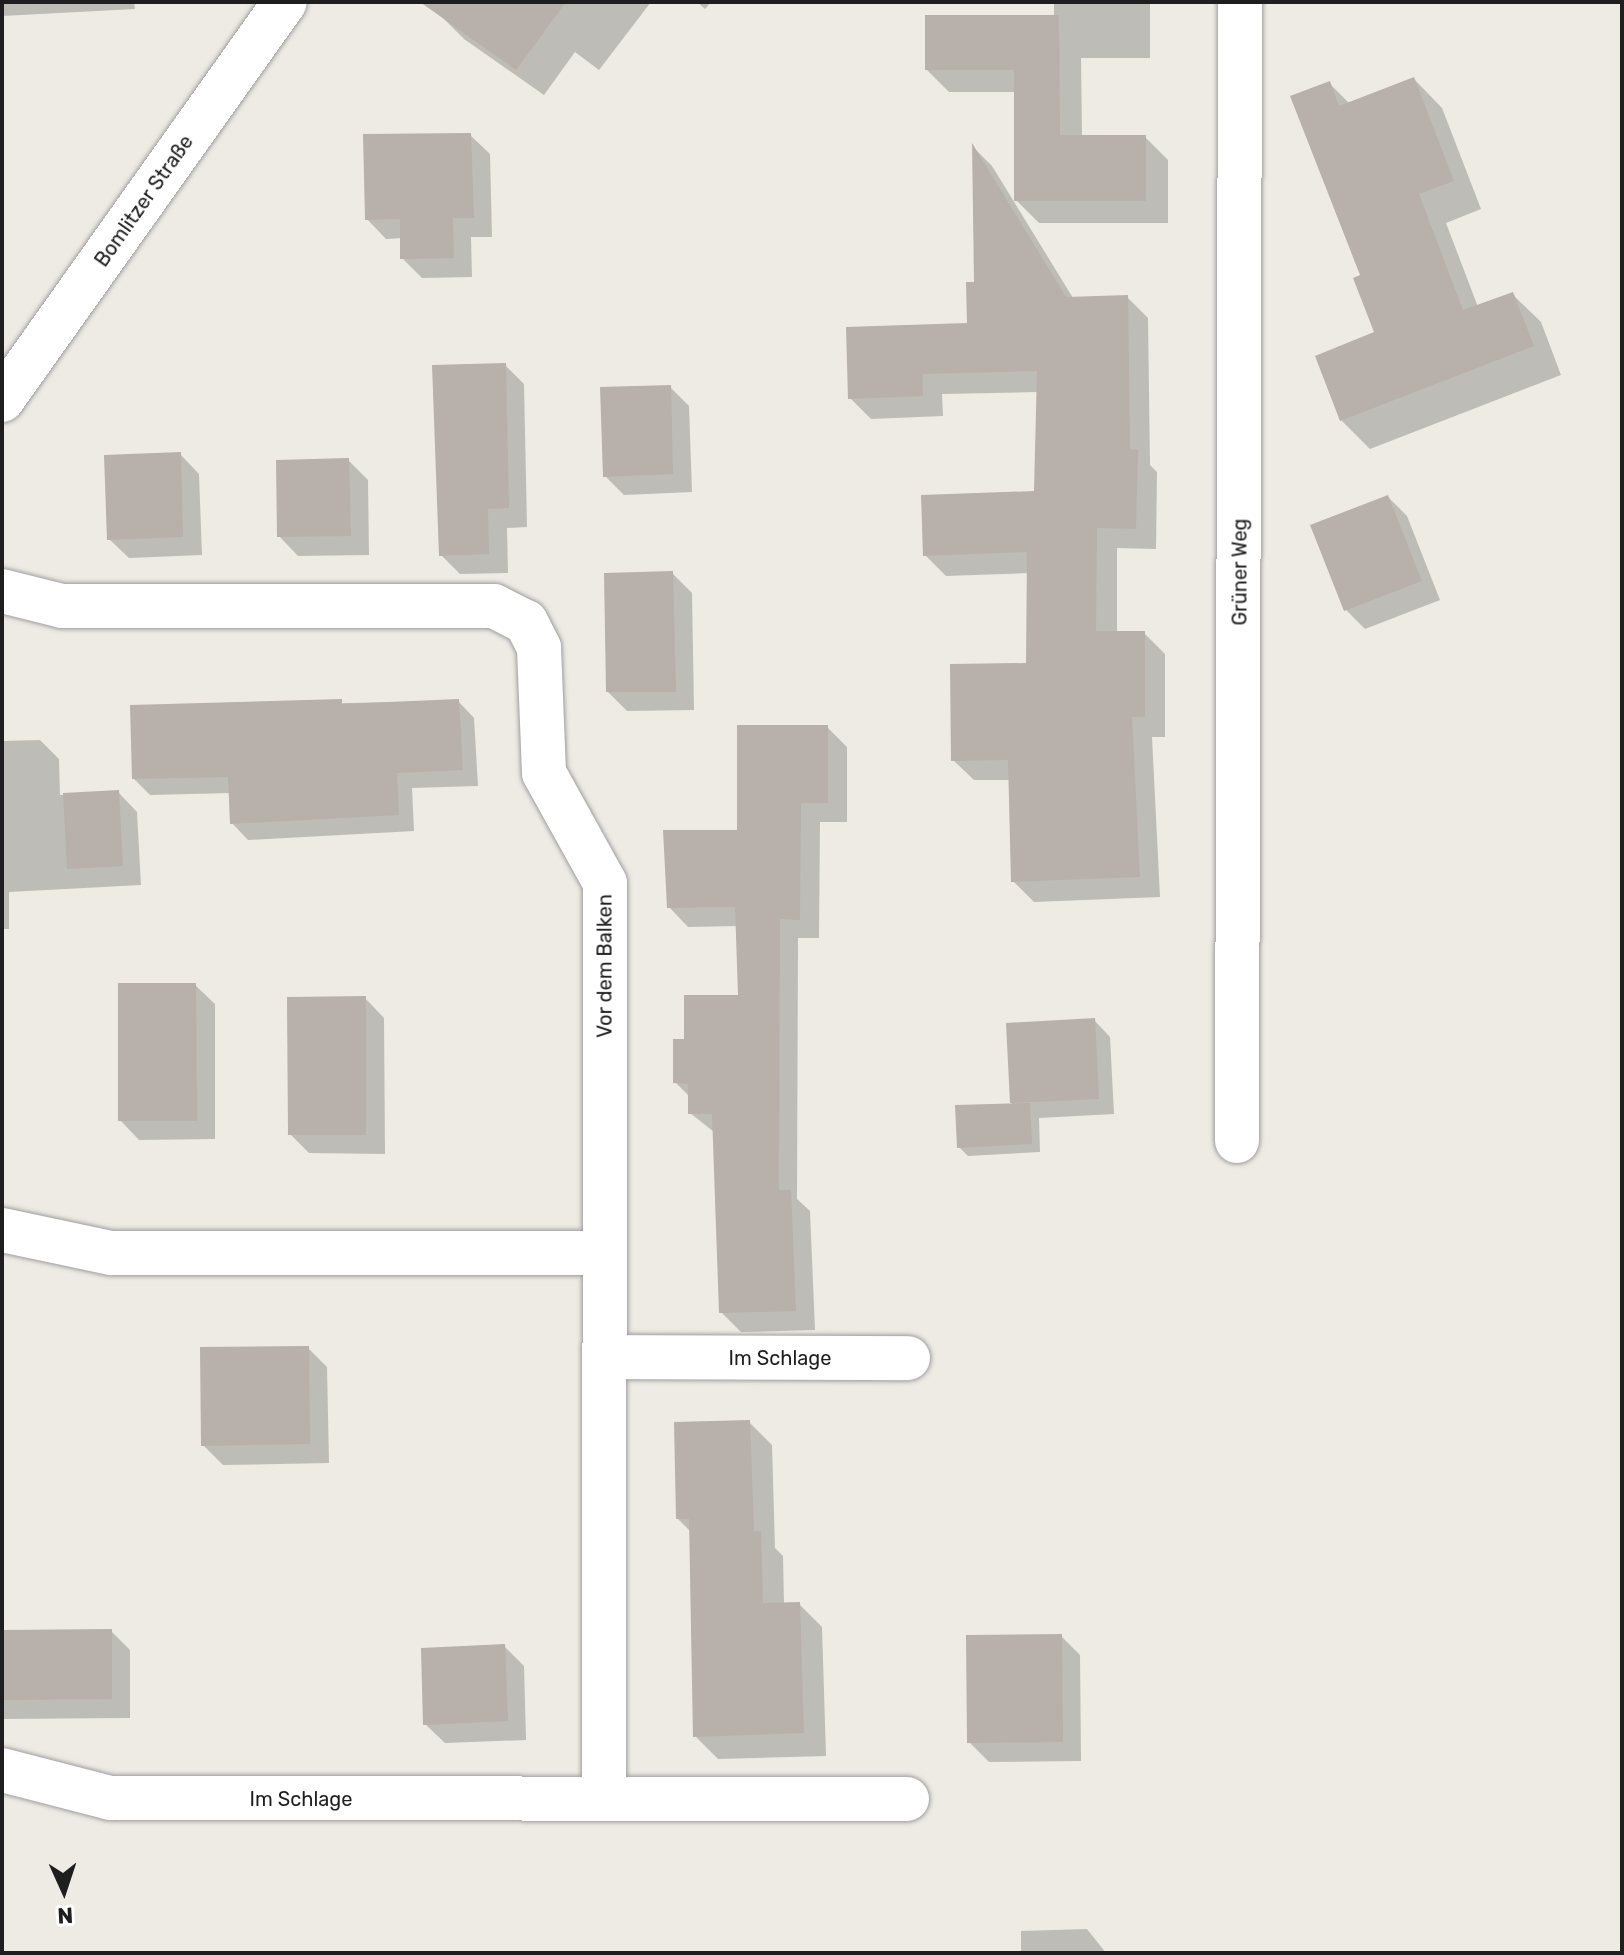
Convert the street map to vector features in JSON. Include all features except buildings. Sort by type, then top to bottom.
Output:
[{"type":"street","name":"Bomlitzer Straße","points":[[2,400],[285,2]]},
{"type":"street","name":"Grüner Weg","points":[[1237,1141],[1240,2]]},
{"type":"street","name":"Vor dem Balken","points":[[2,591],[62,606],[494,606],[526,622],[539,648],[544,773],[605,883],[605,1253]]},
{"type":"street","points":[[2,1230],[111,1253],[605,1253],[604,1799]]},
{"type":"street","name":"Im Schlage","points":[[604,1357],[908,1358]]},
{"type":"street","name":"Im Schlage","points":[[2,1770],[110,1798],[907,1799]]}]
